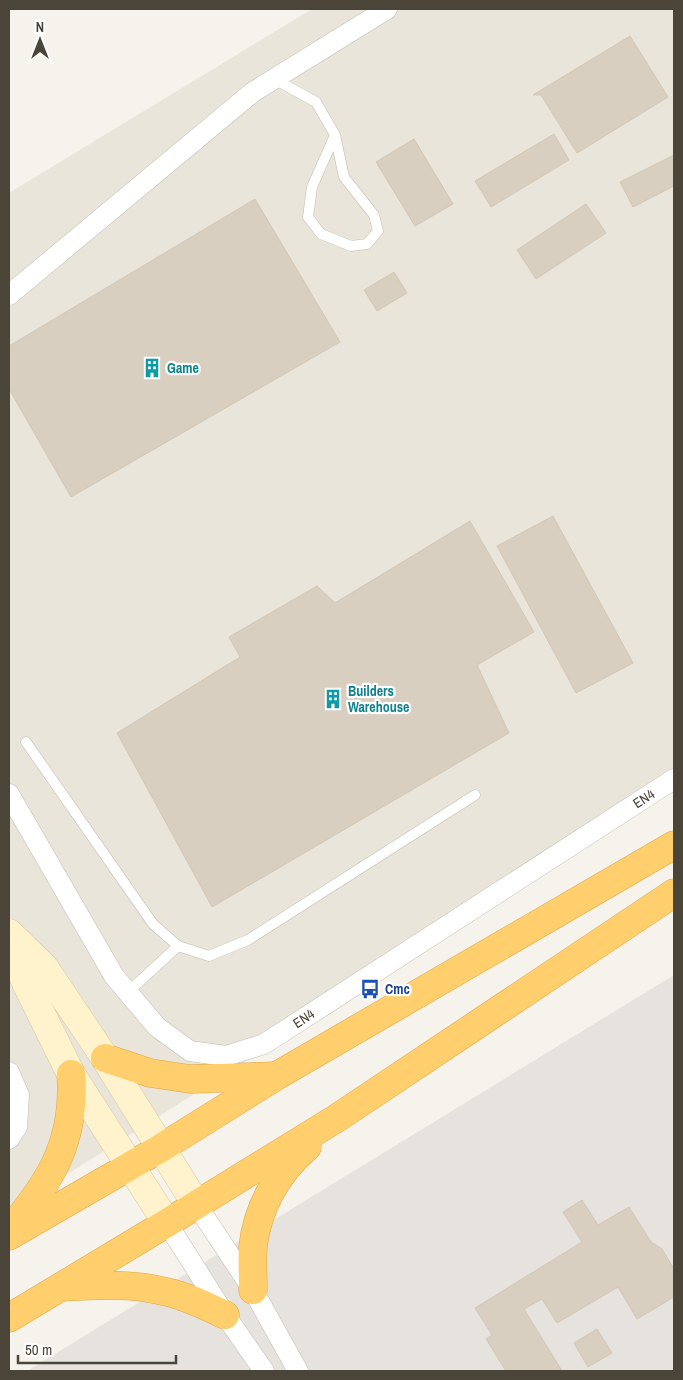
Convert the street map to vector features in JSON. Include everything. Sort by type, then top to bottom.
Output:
[{"type":"highway","points":[[9,1236],[161,1148],[278,1075],[674,845]]},
{"type":"highway","points":[[9,1318],[337,1118],[674,893]]},
{"type":"highway","points":[[105,1058],[150,1073],[190,1079],[278,1075]]},
{"type":"highway","points":[[9,1231],[33,1202],[54,1167],[61,1151],[72,1111],[72,1074]]},
{"type":"highway","points":[[253,1290],[253,1247],[265,1200],[289,1165],[323,1134],[337,1118]]},
{"type":"highway","points":[[61,1287],[138,1287],[166,1291],[188,1298],[225,1315]]},
{"type":"street","points":[[9,295],[253,92],[388,9]]},
{"type":"street","name":"EN4","points":[[9,794],[114,976],[127,992],[157,1027],[190,1051],[226,1056],[264,1044],[674,779]]},
{"type":"street","points":[[9,933],[44,967],[105,1058],[196,1204],[253,1290],[298,1371]]},
{"type":"street","points":[[9,939],[26,983],[72,1074],[225,1315],[264,1371]]},
{"type":"street","points":[[9,1072],[19,1094],[17,1127],[9,1139]]},
{"type":"lane","points":[[274,79],[316,102],[335,135],[344,177],[374,215],[378,231],[367,244],[351,246],[321,234],[308,216],[312,187],[335,135]]},
{"type":"lane","points":[[26,742],[153,924],[178,946],[209,956],[248,940],[475,795]]},
{"type":"lane","points":[[127,992],[178,946]]},
{"type":"shaded area","points":[[312,9],[674,9],[674,791],[9,1211],[9,193]]},
{"type":"shaded area","points":[[674,975],[674,1371],[27,1371]]},
{"type":"building","points":[[630,36],[668,97],[577,153],[541,95],[533,95]]},
{"type":"building","points":[[554,134],[569,160],[491,207],[475,181]]},
{"type":"building","points":[[414,139],[453,204],[415,226],[376,162]]},
{"type":"building","points":[[674,155],[674,186],[633,207],[620,182]]},
{"type":"building","name":"Game","points":[[255,199],[340,342],[71,497],[9,389],[9,346]]},
{"type":"building","points":[[586,204],[606,233],[536,279],[517,250]]},
{"type":"building","points":[[394,272],[407,293],[377,311],[364,290]]},
{"type":"building","points":[[553,516],[633,663],[576,693],[497,546]]},
{"type":"building","name":"Builders Warehouse","points":[[470,521],[534,632],[477,665],[509,733],[212,907],[117,733],[240,657],[229,637],[317,586],[335,603]]},
{"type":"building","points":[[582,1200],[598,1225],[629,1207],[651,1242],[662,1249],[674,1269],[674,1297],[637,1319],[618,1287],[557,1323],[542,1299],[524,1309],[562,1371],[506,1371],[486,1339],[492,1335],[475,1308],[582,1242],[563,1212]]},
{"type":"building","points":[[597,1329],[612,1353],[588,1367],[574,1343]]},
{"type":"place","name":"Game","points":[[152,368]]},
{"type":"place","name":"Builders Warehouse","points":[[333,699]]},
{"type":"place","name":"Cmc","points":[[370,989]]}]
